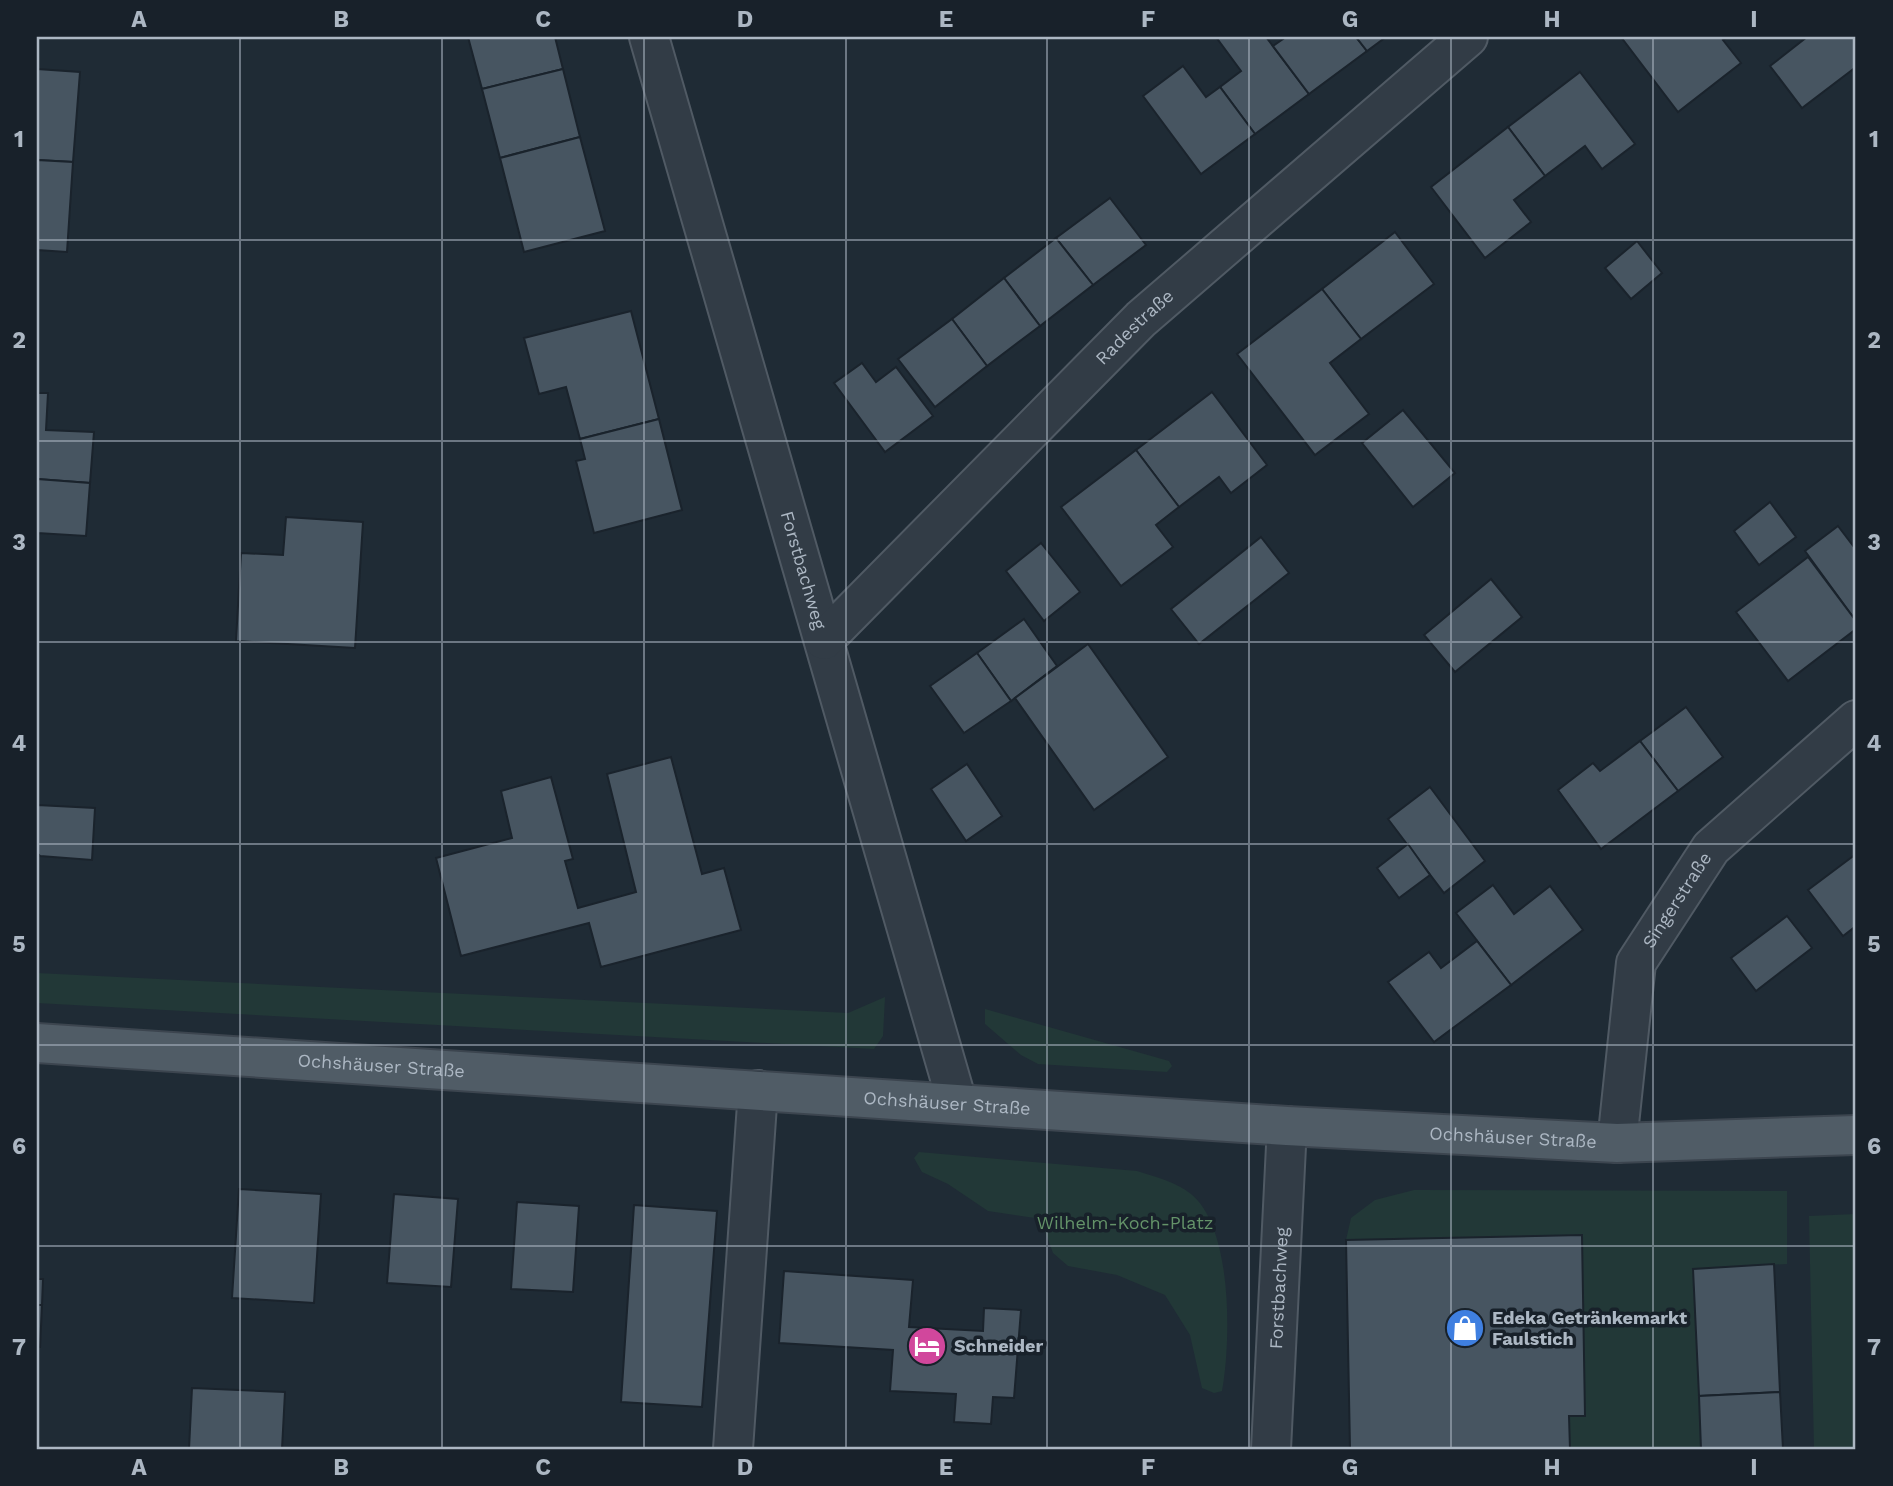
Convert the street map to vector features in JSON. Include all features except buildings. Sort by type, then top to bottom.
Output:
[{"type":"main road","name":"Ochshäuser Straße","points":[[37,1043],[1287,1126],[1616,1143],[1856,1135]]},
{"type":"street","name":"Forstbachweg","points":[[649,37],[957,1102]]},
{"type":"street","name":"Radestraße","points":[[824,640],[1141,319],[1468,37]]},
{"type":"street","name":"Singerstraße","points":[[1616,1143],[1636,963],[1711,848],[1856,720]]},
{"type":"street","points":[[733,1449],[758,1090]]},
{"type":"street","name":"Forstbachweg","points":[[1272,1449],[1287,1126]]},
{"type":"green space","points":[[37,973],[848,1013],[885,997],[883,1036],[874,1049],[37,1003]]},
{"type":"green space","points":[[985,1009],[1169,1061],[1172,1066],[1167,1072],[1038,1064],[1021,1055],[985,1024]]},
{"type":"green space","name":"Wilhelm-Koch-Platz","points":[[919,1152],[1137,1171],[1172,1183],[1191,1194],[1205,1210],[1222,1258],[1226,1287],[1227,1344],[1222,1391],[1214,1393],[1202,1388],[1190,1335],[1165,1295],[1117,1275],[1068,1266],[1053,1253],[1042,1223],[1035,1218],[988,1211],[948,1184],[922,1172],[914,1158]]},
{"type":"green space","points":[[1414,1190],[1787,1191],[1787,1264],[1693,1269],[1701,1449],[1570,1449],[1569,1416],[1584,1416],[1581,1235],[1346,1240],[1351,1218],[1375,1200]]},
{"type":"green space","points":[[1856,1214],[1856,1449],[1814,1449],[1809,1216]]},
{"type":"place","name":"Edeka Getränkemarkt Faulstich","points":[[1465,1328]]},
{"type":"place","name":"Schneider","points":[[927,1346]]}]
